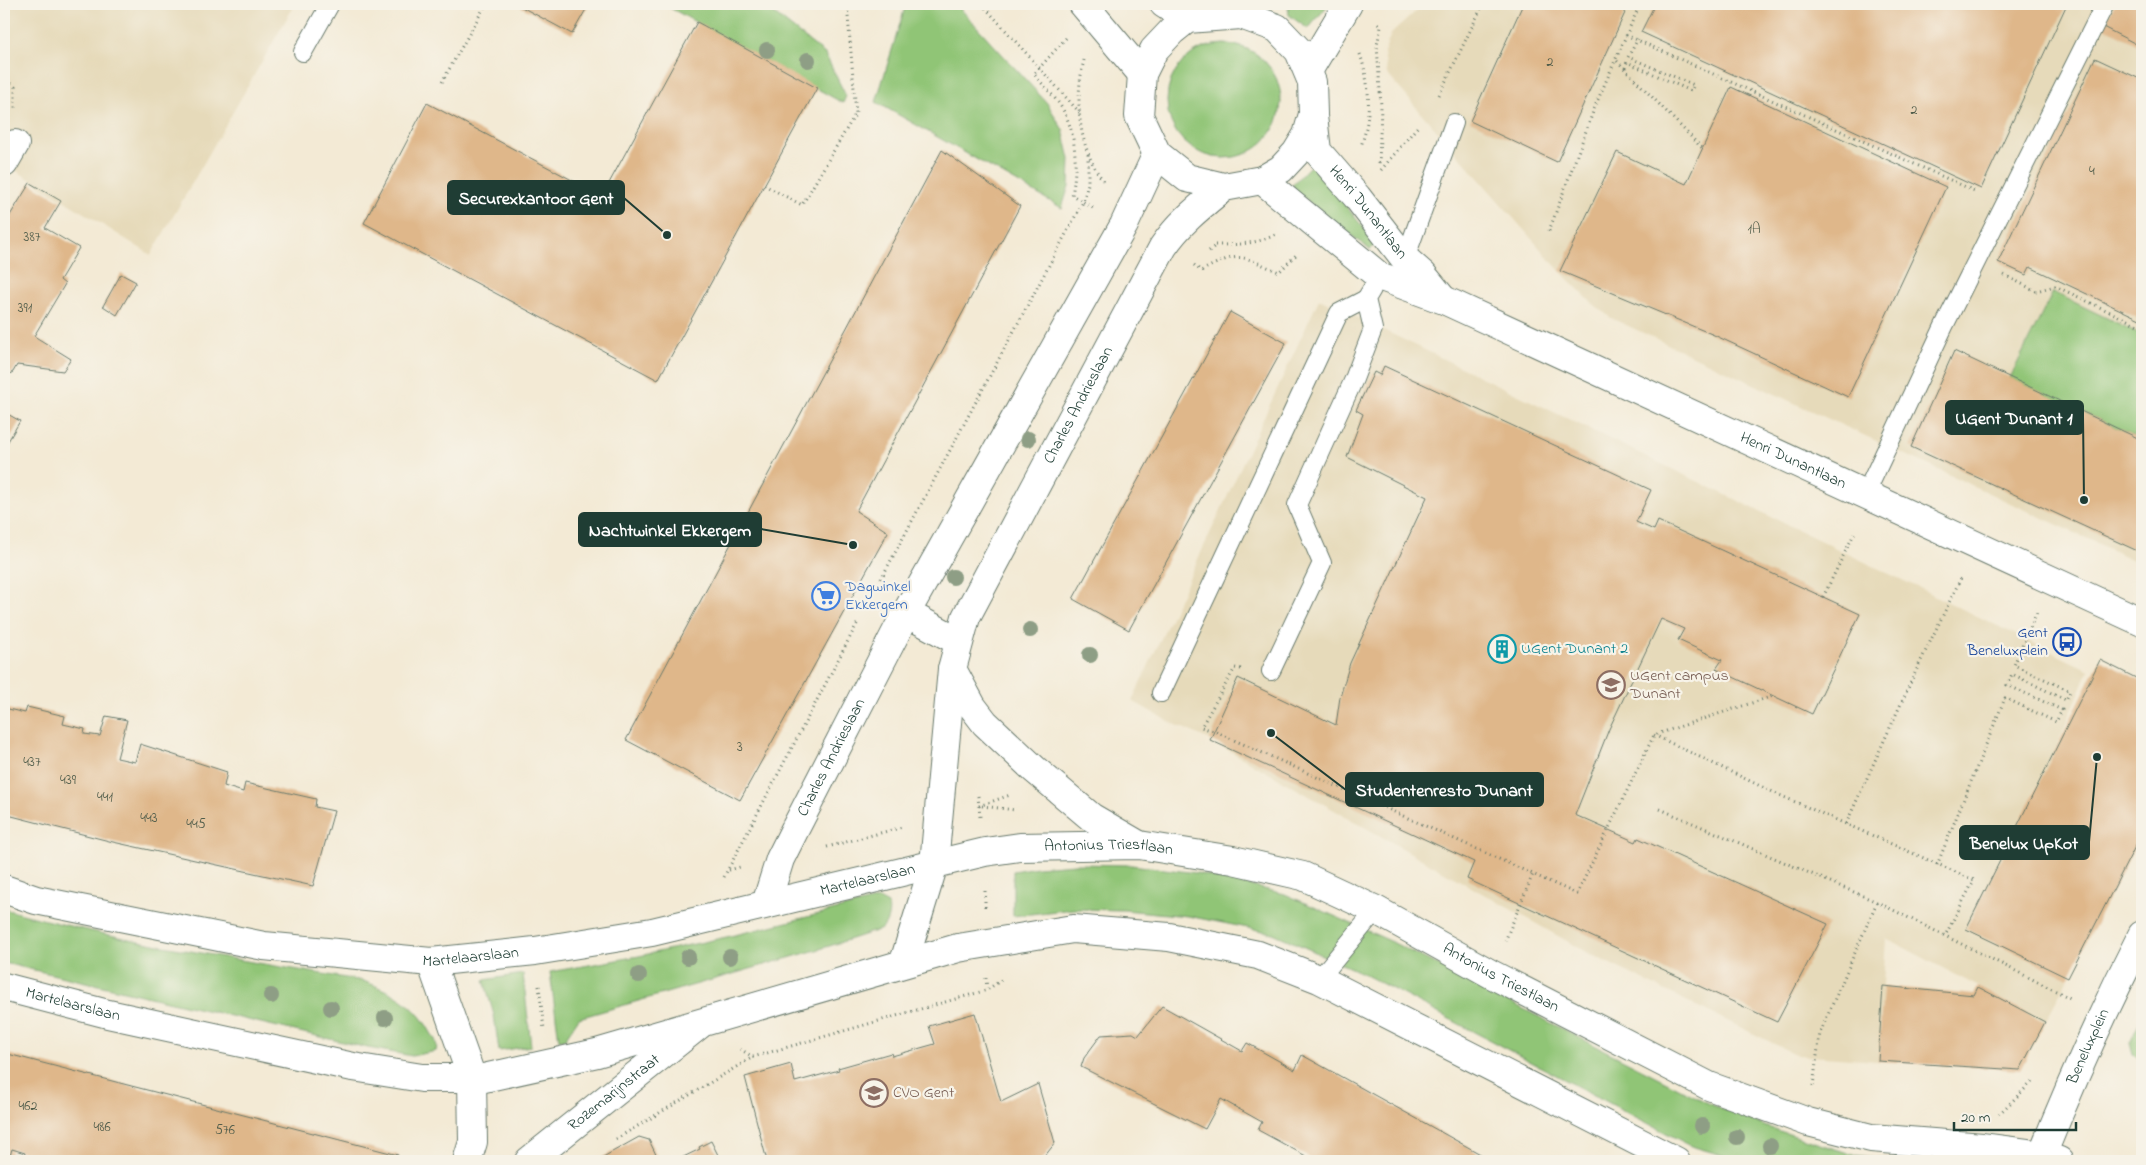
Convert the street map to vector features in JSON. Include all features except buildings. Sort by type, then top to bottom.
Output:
[{"type":"street","points":[[1164,4],[1187,19]]},
{"type":"street","points":[[1308,71],[1345,10]]},
{"type":"street","name":"Charles Andrieslaan","points":[[904,962],[934,864],[952,669],[958,641],[966,618],[1171,235],[1201,206],[1224,188],[1262,180],[1281,168],[1296,153],[1307,135],[1313,114],[1312,82],[1300,51],[1276,28],[1264,12],[1187,19],[1172,31],[1154,50],[1142,74],[1140,116],[1157,154],[1187,178],[1224,188]]},
{"type":"street","points":[[1091,13],[1142,74]]},
{"type":"street","name":"Henri Dunantlaan","points":[[1313,114],[1317,151],[1405,259],[1423,275],[1444,300]]},
{"type":"street","name":"Charles Andrieslaan","points":[[766,904],[780,859],[906,613],[1124,225],[1157,154]]},
{"type":"street","name":"Henri Dunantlaan","points":[[1262,180],[1373,287],[1444,300],[2142,622]]},
{"type":"street","points":[[906,613],[958,641]]},
{"type":"street","points":[[952,669],[972,706],[985,722],[1034,769],[1091,817],[1139,845]]},
{"type":"street","name":"Antonius Triestlaan","points":[[934,864],[986,852],[1020,847],[1139,845],[1233,860],[1303,876],[1376,910],[1491,974],[1709,1086],[1808,1122],[1871,1138],[1983,1147],[2048,1159]]},
{"type":"street","name":"Martelaarslaan","points":[[4,890],[36,900],[264,946],[431,962],[535,951],[652,932],[934,864]]},
{"type":"street","points":[[699,1025],[904,962],[984,942],[1073,929],[1169,937],[1258,955],[1319,979],[1676,1161]]},
{"type":"street","name":"Beneluxplein","points":[[2048,1159],[2066,1094],[2102,1014],[2142,935]]},
{"type":"street","points":[[431,962],[472,1078],[473,1142],[466,1161]]},
{"type":"street","name":"Martelaarslaan","points":[[4,987],[108,1014],[354,1068],[422,1078],[484,1078],[548,1065],[699,1025]]},
{"type":"street","name":"Rozemarijnstraat","points":[[528,1161],[650,1066],[699,1025]]},
{"type":"lane","points":[[303,52],[330,4]]},
{"type":"lane","points":[[1868,497],[1977,261],[2105,4]]},
{"type":"lane","points":[[1405,259],[1454,123]]},
{"type":"lane","points":[[1161,693],[1277,464],[1339,313],[1373,287]]},
{"type":"lane","points":[[1271,671],[1322,563],[1297,505],[1354,379],[1373,329],[1373,287]]},
{"type":"lane","points":[[1319,979],[1376,910]]},
{"type":"path","points":[[442,82],[486,4]]},
{"type":"path","points":[[764,185],[802,205],[856,114],[847,4]]},
{"type":"path","points":[[982,4],[1080,114],[1079,92],[1084,61],[1095,34],[1091,13]]},
{"type":"path","points":[[1435,103],[1484,4]]},
{"type":"path","points":[[1549,231],[1596,104],[1617,61],[1640,4]]},
{"type":"path","points":[[1344,182],[1355,162],[1365,134],[1369,103],[1366,73],[1345,10]]},
{"type":"path","points":[[1083,202],[1072,195],[1076,178],[1075,151],[1065,114],[1034,74],[1091,13]]},
{"type":"path","points":[[1626,35],[2005,204]]},
{"type":"path","points":[[1624,68],[1627,62],[1691,91],[1694,85],[1628,56],[1638,40]]},
{"type":"path","points":[[1617,61],[1702,148]]},
{"type":"path","points":[[1379,172],[1423,121]]},
{"type":"path","points":[[880,581],[1083,202],[1088,184],[1088,153]]},
{"type":"path","points":[[1205,255],[1216,245]]},
{"type":"path","points":[[1189,273],[1199,260]]},
{"type":"path","points":[[1977,261],[2036,291],[2055,286],[2142,327]]},
{"type":"path","points":[[1823,597],[1868,497]]},
{"type":"path","points":[[1937,865],[2005,698],[2056,722],[2062,710],[2008,685],[2012,674],[2066,700],[2070,691],[2014,665],[2050,580]]},
{"type":"path","points":[[1846,824],[1943,613]]},
{"type":"path","points":[[694,922],[729,870],[732,860],[862,616]]},
{"type":"path","points":[[1271,671],[1235,668],[1201,727],[1214,731],[1577,894],[1654,735],[1773,696]]},
{"type":"path","points":[[1654,735],[1777,794],[1974,880],[1945,936]]},
{"type":"path","points":[[978,788],[986,852],[984,942],[987,990]]},
{"type":"path","points":[[729,870],[780,859],[979,806]]},
{"type":"path","points":[[1660,809],[1878,902],[2102,1014]]},
{"type":"path","points":[[1520,904],[1533,874]]},
{"type":"path","points":[[1808,1122],[1820,1033],[1878,902]]},
{"type":"path","points":[[535,951],[548,1065]]},
{"type":"path","points":[[612,1140],[619,1138],[754,1057],[987,990],[1010,973]]},
{"type":"path","points":[[699,1025],[754,1057]]},
{"type":"shaded area","points":[[4,4],[295,4],[151,255],[4,163]]},
{"type":"shaded area","points":[[1424,4],[2142,4],[2142,564],[1611,318],[1591,302],[1560,271],[1387,74],[1384,52],[1391,34]],"holes":[[[2103,28],[1987,261],[1978,246]]]},
{"type":"shaded area","name":"UGent campus Dunant","points":[[1319,299],[2089,670],[2054,752],[1966,929],[2068,978],[2045,1022],[1886,938],[1878,1061],[1797,1055],[1590,954],[1210,740],[1170,722],[1132,701]]},
{"type":"green space","points":[[663,4],[762,4],[825,54],[846,96],[843,103]]},
{"type":"green space","points":[[906,4],[957,5],[1047,103],[1063,130],[1070,159],[1069,186],[1062,208],[876,102]]},
{"type":"green space","points":[[1292,4],[1329,4],[1308,29],[1289,15],[1288,7]]},
{"type":"green space","points":[[1224,44],[1246,48],[1256,53],[1272,69],[1277,79],[1281,101],[1277,123],[1272,133],[1256,149],[1246,154],[1224,158],[1202,154],[1192,149],[1176,133],[1171,123],[1167,101],[1171,79],[1176,69],[1192,53],[1202,48]]},
{"type":"green space","points":[[1309,167],[1314,167],[1376,243],[1370,250],[1294,190],[1293,184]]},
{"type":"green space","points":[[2053,292],[2142,335],[2142,440],[2010,378]]},
{"type":"green space","points":[[1075,864],[1131,865],[1197,873],[1285,894],[1388,940],[1708,1103],[1767,1127],[1854,1155],[1903,1161],[1742,1161],[1691,1146],[1364,974],[1273,933],[1188,916],[1124,910],[1074,909],[1013,916],[1013,871]]},
{"type":"green space","points":[[879,899],[888,904],[889,907],[889,914],[882,929],[820,949],[579,1018],[565,1039],[559,1040],[550,972],[639,956],[731,936]]},
{"type":"green space","points":[[4,909],[137,941],[363,981],[393,994],[410,1006],[434,1037],[437,1048],[436,1051],[412,1056],[368,1048],[4,963]]},
{"type":"green space","points":[[523,974],[531,1046],[499,1051],[494,1015],[484,980]]},
{"type":"green space","points":[[2142,1016],[2142,1061],[2133,1055],[2130,1043]]},
{"type":"place","name":"Securexkantoor Gent","points":[[667,235]]},
{"type":"place","name":"UGent Dunant 1","points":[[2084,500]]},
{"type":"place","name":"Nachtwinkel Ekkergem","points":[[853,545]]},
{"type":"place","name":"Dagwinkel Ekkergem","points":[[826,596]]},
{"type":"place","name":"Gent Beneluxplein","points":[[2067,642]]},
{"type":"place","name":"UGent Dunant 2","points":[[1502,649]]},
{"type":"place","name":"UGent campus Dunant","points":[[1611,685]]},
{"type":"place","name":"Studentenresto Dunant","points":[[1271,733]]},
{"type":"place","name":"Benelux UpKot","points":[[2097,757]]},
{"type":"place","name":"CVO Gent","points":[[874,1093]]}]
